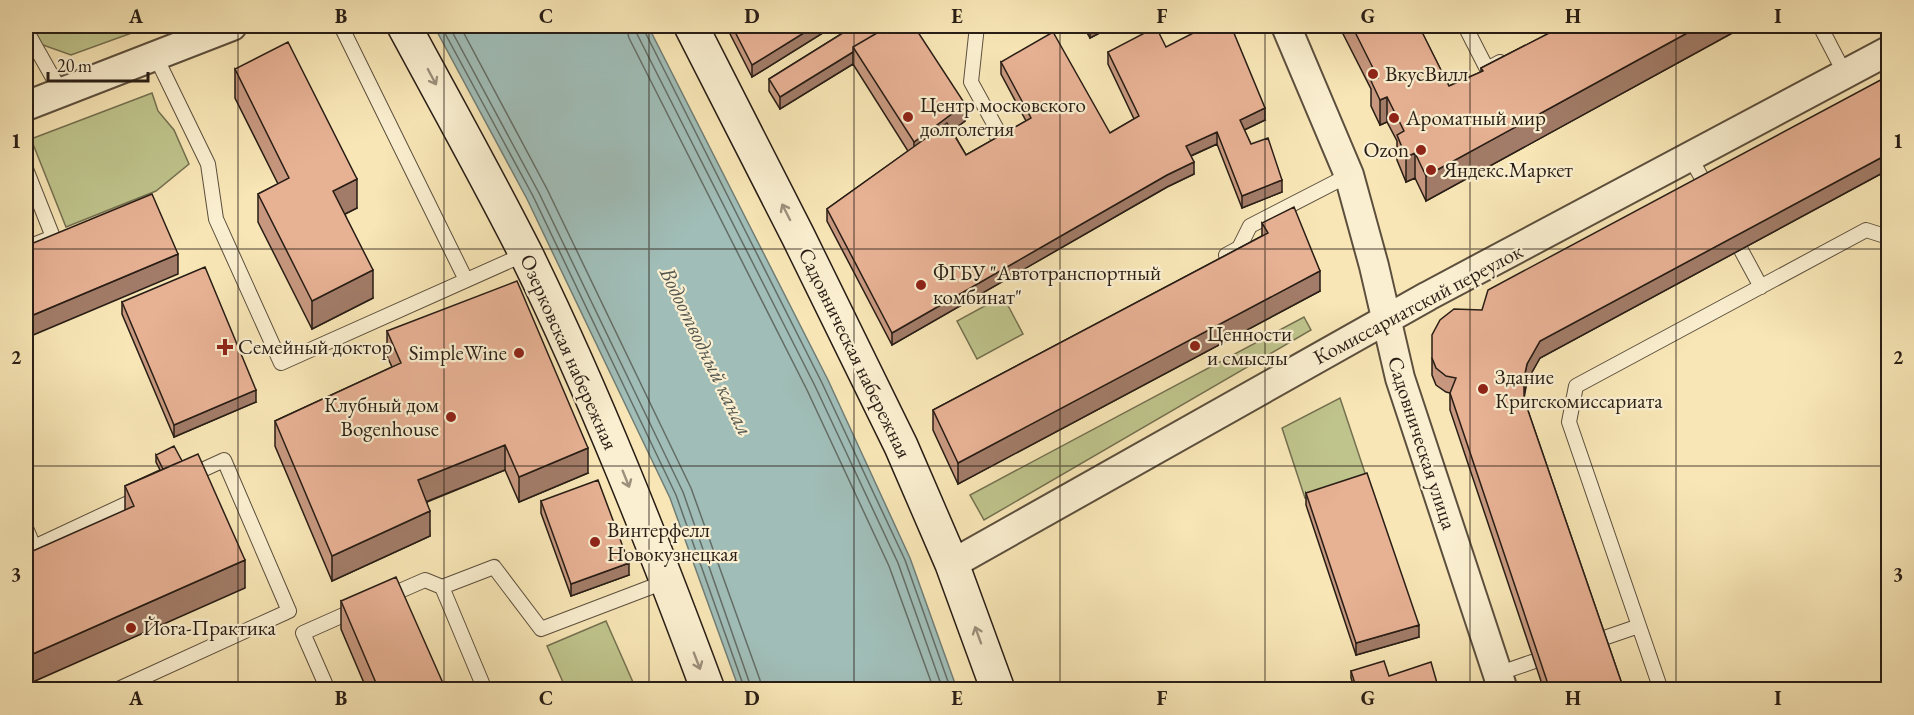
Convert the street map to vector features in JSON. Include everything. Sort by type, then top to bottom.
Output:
[{"type":"street","points":[[26,106],[232,26]]},
{"type":"street","name":"Озерковская набережная","points":[[404,26],[525,254],[597,408],[708,690]]},
{"type":"street","name":"Садовническая набережная","points":[[691,26],[901,446],[951,564],[998,690]]},
{"type":"street","name":"Садовническая улица","points":[[1286,26],[1349,175],[1374,266],[1400,378],[1500,682]]},
{"type":"street","name":"Комиссариатский переулок","points":[[951,564],[1385,320],[1888,51]]},
{"type":"lane","points":[[341,26],[466,280]]},
{"type":"lane","points":[[977,26],[971,82],[999,133],[996,135]]},
{"type":"lane","points":[[1465,26],[1487,69],[1509,58]]},
{"type":"lane","points":[[1820,26],[1845,74]]},
{"type":"lane","points":[[26,30],[60,92]]},
{"type":"lane","points":[[155,55],[208,164],[216,219],[281,363],[525,254]]},
{"type":"lane","points":[[1690,157],[1708,189]]},
{"type":"lane","points":[[26,169],[53,237],[26,248]]},
{"type":"lane","points":[[1219,259],[1239,248],[1250,226],[1349,175]]},
{"type":"lane","points":[[1661,690],[1569,422],[1576,386],[1866,230],[1888,237]]},
{"type":"lane","points":[[1741,250],[1761,287]]},
{"type":"lane","points":[[116,690],[289,611],[224,459],[172,483]]},
{"type":"lane","points":[[26,528],[34,547],[151,493]]},
{"type":"lane","points":[[328,690],[303,633],[425,580],[442,587],[494,567],[541,630],[667,581]]},
{"type":"lane","points":[[442,587],[485,690]]},
{"type":"lane","points":[[1601,639],[1639,626]]},
{"type":"lane","points":[[1500,682],[1535,661]]},
{"type":"green space","points":[[26,26],[151,26],[71,55],[26,39]]},
{"type":"green space","points":[[152,93],[158,111],[174,130],[189,164],[156,191],[66,227],[31,139]]},
{"type":"green space","points":[[1003,296],[1023,334],[977,359],[957,321]]},
{"type":"green space","points":[[1304,317],[1311,330],[984,520],[970,495]]},
{"type":"green space","points":[[1340,398],[1366,476],[1305,498],[1282,428]]},
{"type":"green space","points":[[606,621],[636,689],[566,689],[547,646]]},
{"type":"water","name":"Водоотводный канал","points":[[434,26],[648,26],[828,380],[910,558],[957,689],[739,689],[670,498],[527,199]]},
{"type":"building","points":[[732,26],[815,26],[752,65]]},
{"type":"building","points":[[854,26],[889,26],[853,47],[853,52],[780,97],[769,79]]},
{"type":"building","points":[[889,26],[914,26],[965,104],[914,142],[853,47]]},
{"type":"building","points":[[1207,26],[1231,26],[1265,108],[1240,120],[1251,144],[1268,138],[1282,180],[1242,196],[1217,132],[1186,146],[1194,162],[1167,175],[892,333],[827,209],[947,123],[966,155],[1031,118],[1001,62],[1053,32],[1110,133],[1139,116],[1108,52],[1156,27],[1166,47]]},
{"type":"building","points":[[1352,26],[1419,26],[1449,86],[1483,71],[1481,68],[1563,26],[1700,26],[1426,176],[1415,153],[1406,157],[1397,135],[1404,131],[1387,97],[1380,100],[1371,81],[1378,78]]},
{"type":"building","points":[[288,42],[357,179],[333,191],[373,270],[312,301],[258,194],[289,178],[235,69]]},
{"type":"building","name":"Здание Кригскомиссариата","points":[[1888,76],[1888,154],[1540,341],[1527,364],[1524,399],[1624,690],[1550,690],[1450,393],[1456,378],[1446,376],[1436,368],[1432,358],[1432,335],[1440,320],[1454,309],[1482,310],[1488,290]]},
{"type":"building","points":[[152,194],[178,254],[26,318],[26,246]]},
{"type":"building","points":[[1294,207],[1320,271],[958,463],[933,410],[1268,233],[1262,223]]},
{"type":"building","points":[[205,267],[256,390],[174,425],[122,302]]},
{"type":"building","name":"Клубный дом Bogenhouse","points":[[517,281],[588,448],[519,477],[505,445],[418,480],[430,511],[332,556],[275,421],[401,363],[387,331]]},
{"type":"building","points":[[174,446],[182,461],[163,469],[156,455]]},
{"type":"building","points":[[198,454],[245,560],[26,657],[26,554],[134,506],[125,486]]},
{"type":"building","points":[[1367,473],[1419,625],[1356,643],[1306,493]]},
{"type":"building","points":[[598,480],[629,563],[571,584],[541,501]]},
{"type":"building","points":[[396,577],[446,690],[379,690],[341,601]]},
{"type":"building","points":[[1384,661],[1389,676],[1431,662],[1439,690],[1357,690],[1351,671]]},
{"type":"place","name":"ВкусВилл","points":[[1373,74]]},
{"type":"place","name":"Центр московского долголетия","points":[[908,117]]},
{"type":"place","name":"Ароматный мир","points":[[1394,118]]},
{"type":"place","name":"Ozon","points":[[1421,150]]},
{"type":"place","name":"Яндекс.Маркет","points":[[1431,170]]},
{"type":"place","name":"ФГБУ \"Автотранспортный комбинат\"","points":[[921,285]]},
{"type":"place","name":"Ценности и смыслы","points":[[1195,346]]},
{"type":"place","name":"Семейный доктор","points":[[225,347]]},
{"type":"place","name":"SimpleWine","points":[[519,353]]},
{"type":"place","name":"Здание Кригскомиссариата","points":[[1483,389]]},
{"type":"place","name":"Клубный дом Bogenhouse","points":[[451,417]]},
{"type":"place","name":"Винтерфелл Новокузнецкая","points":[[595,542]]},
{"type":"place","name":"Йога-Практика","points":[[131,628]]}]
